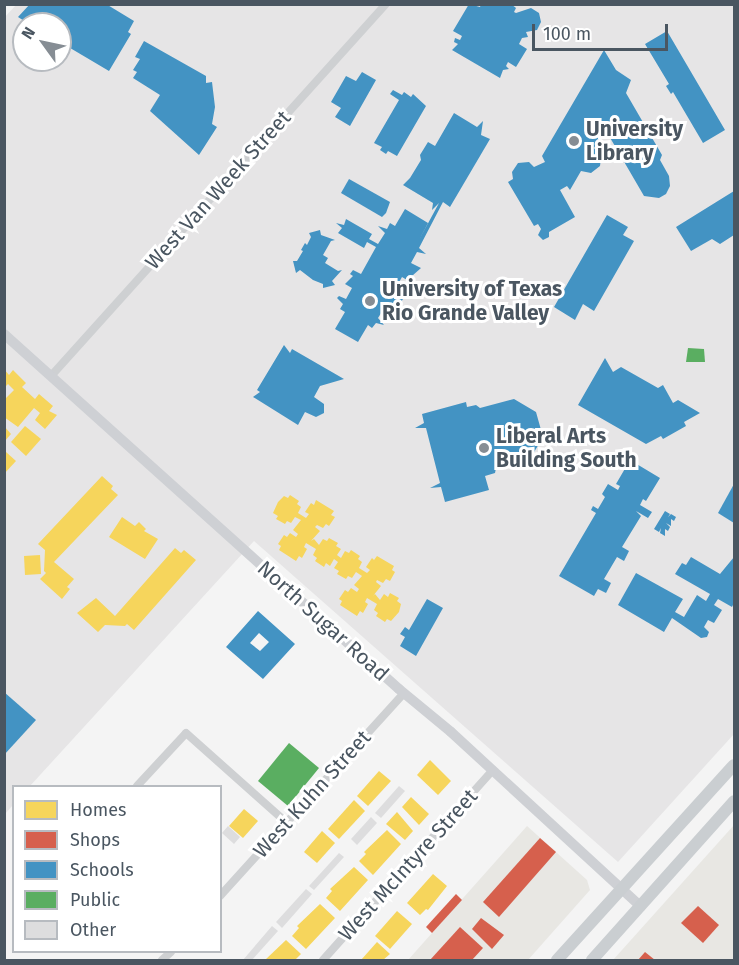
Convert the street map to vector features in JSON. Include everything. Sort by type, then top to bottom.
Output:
[{"type":"main road","points":[[558,960],[735,765]]},
{"type":"main road","points":[[592,960],[735,801]]},
{"type":"street","name":"West Van Week Street","points":[[51,376],[386,4]]},
{"type":"street","name":"North Sugar Road","points":[[4,334],[493,770],[641,907]]},
{"type":"street","name":"West Kuhn Street","points":[[222,894],[404,693]]},
{"type":"street","points":[[138,785],[186,733],[287,823]]},
{"type":"street","name":"West McIntyre Street","points":[[323,960],[493,770]]},
{"type":"shaded area","name":"University of Texas Rio Grande Valley","points":[[16,5],[734,5],[734,734],[618,862],[254,541],[31,785],[12,785],[12,806],[5,814],[4,18]]},
{"type":"shaded area","points":[[734,825],[734,960],[613,960]]},
{"type":"shaded area","points":[[527,826],[587,880],[590,890],[528,960],[408,960]]},
{"type":"building: Homes","points":[[4,369],[9,375],[13,370],[26,383],[22,387],[35,399],[39,394],[53,406],[49,411],[57,415],[45,429],[35,420],[40,413],[34,408],[18,427],[4,417],[4,400],[14,390],[8,384],[4,388]]},
{"type":"building: Homes","points":[[4,426],[11,434],[4,442]]},
{"type":"building: Homes","points":[[25,426],[41,439],[26,456],[11,442]]},
{"type":"building: Homes","points":[[6,452],[16,461],[4,474],[4,453]]},
{"type":"building: Homes","points":[[102,476],[113,486],[111,489],[118,495],[54,562],[74,579],[67,587],[70,589],[62,599],[40,579],[46,573],[44,571],[45,550],[38,544]]},
{"type":"building: Homes","points":[[290,495],[299,501],[297,504],[301,507],[298,513],[306,518],[309,514],[305,512],[311,503],[314,505],[316,500],[334,511],[331,515],[335,517],[329,526],[326,524],[323,528],[317,525],[315,527],[320,531],[311,541],[314,539],[319,545],[323,539],[327,541],[329,538],[338,543],[336,546],[341,549],[337,555],[341,558],[345,551],[349,553],[351,550],[360,556],[358,559],[362,562],[359,568],[367,573],[370,570],[366,567],[372,558],[374,560],[377,556],[394,566],[392,570],[395,572],[390,581],[386,579],[383,583],[377,580],[376,582],[381,586],[373,596],[375,594],[380,600],[384,594],[388,597],[390,593],[399,598],[397,601],[401,604],[399,612],[391,621],[387,619],[385,622],[376,616],[378,613],[374,610],[377,604],[367,598],[365,602],[368,604],[363,613],[360,611],[357,616],[340,605],[342,601],[339,599],[345,590],[348,592],[351,588],[357,592],[359,589],[354,585],[362,576],[356,572],[352,578],[348,576],[346,579],[337,574],[339,571],[334,568],[338,562],[334,559],[330,566],[326,563],[324,567],[315,561],[317,558],[313,555],[316,549],[306,543],[304,547],[307,549],[302,558],[299,556],[296,561],[279,550],[281,546],[278,544],[284,535],[287,537],[290,533],[296,537],[298,534],[293,530],[301,520],[295,517],[291,523],[287,521],[285,524],[276,519],[278,516],[273,513],[278,502],[284,496],[288,498]]},
{"type":"building: Homes","points":[[122,517],[135,526],[139,522],[146,529],[144,531],[158,539],[145,559],[109,537]]},
{"type":"building: Homes","points":[[175,548],[181,553],[184,550],[196,560],[134,630],[127,624],[125,626],[105,625],[98,632],[77,613],[96,598],[115,616]]},
{"type":"building: Homes","points":[[40,555],[41,574],[25,575],[24,556]]},
{"type":"building: Homes","points":[[430,760],[451,781],[438,795],[417,775]]},
{"type":"building: Homes","points":[[379,771],[391,781],[368,806],[357,796]]},
{"type":"building: Homes","points":[[411,797],[429,814],[419,825],[402,807]]},
{"type":"building: Homes","points":[[354,800],[365,811],[339,839],[328,829]]},
{"type":"building: Homes","points":[[244,809],[258,821],[243,838],[229,826]]},
{"type":"building: Homes","points":[[397,812],[413,831],[405,840],[386,824]]},
{"type":"building: Homes","points":[[387,830],[401,844],[373,875],[359,861],[366,854],[364,852]]},
{"type":"building: Homes","points":[[322,831],[335,843],[317,863],[304,852]]},
{"type":"building: Homes","points":[[354,867],[368,880],[340,911],[326,898],[332,891],[330,889]]},
{"type":"building: Homes","points":[[433,874],[447,886],[428,910],[426,909],[420,915],[407,903]]},
{"type":"building: Homes","points":[[320,904],[335,918],[306,949],[292,936],[299,928],[297,926]]},
{"type":"building: Homes","points":[[397,911],[412,924],[390,949],[375,936]]},
{"type":"building: Homes","points":[[286,940],[301,954],[295,960],[265,960]]},
{"type":"building: Homes","points":[[377,942],[390,954],[383,960],[361,960]]},
{"type":"building: Shops","points":[[540,838],[556,852],[499,917],[483,902]]},
{"type":"building: Shops","points":[[456,894],[462,900],[432,933],[426,927]]},
{"type":"building: Shops","points":[[698,906],[719,925],[703,943],[681,923]]},
{"type":"building: Shops","points":[[481,918],[504,935],[492,949],[472,929]]},
{"type":"building: Shops","points":[[460,927],[483,948],[472,960],[430,960]]},
{"type":"building: Shops","points":[[645,952],[655,960],[638,960]]},
{"type":"building: Schools","points":[[30,4],[106,4],[134,21],[128,32],[131,34],[109,71],[72,49],[72,12],[23,12]]},
{"type":"building: Schools","points":[[469,4],[480,7],[481,4],[511,4],[516,8],[514,12],[516,13],[531,8],[539,13],[541,22],[537,30],[526,32],[528,37],[522,38],[519,44],[527,49],[516,67],[508,62],[506,66],[509,69],[503,70],[500,78],[452,50],[458,44],[454,42],[455,38],[460,40],[462,36],[453,31]]},
{"type":"building: Schools","points":[[667,31],[725,130],[703,143],[673,92],[671,94],[666,86],[669,84],[645,44]]},
{"type":"building: Schools","points":[[144,41],[206,76],[206,83],[212,82],[215,107],[212,124],[217,127],[199,155],[150,111],[160,95],[133,78],[137,72],[133,70],[140,59],[135,57]]},
{"type":"building: Schools","name":"University Library","points":[[604,50],[616,70],[631,80],[626,93],[662,155],[660,160],[669,176],[670,186],[666,194],[659,198],[644,196],[605,129],[594,148],[601,158],[600,166],[591,173],[581,171],[570,190],[567,186],[560,190],[575,217],[549,232],[549,237],[543,240],[538,235],[541,229],[538,224],[534,226],[508,182],[513,179],[512,172],[518,163],[529,162],[534,167],[545,162],[542,156]]},
{"type":"building: Schools","points":[[362,72],[376,80],[350,126],[335,117],[341,108],[331,102],[346,76],[356,81]]},
{"type":"building: Schools","points":[[393,90],[402,95],[404,92],[411,97],[413,94],[426,106],[397,156],[388,151],[386,154],[380,150],[382,147],[374,143],[399,100],[390,94]]},
{"type":"building: Schools","points":[[454,113],[477,127],[483,121],[481,135],[490,139],[450,207],[443,202],[419,248],[426,254],[417,252],[411,263],[421,268],[412,276],[415,278],[412,283],[402,277],[393,293],[403,299],[394,313],[385,307],[378,318],[384,325],[376,323],[372,328],[368,325],[358,342],[335,329],[345,312],[340,309],[343,304],[337,298],[339,296],[346,299],[352,288],[345,284],[353,276],[350,274],[353,270],[361,274],[376,247],[367,242],[364,248],[338,233],[342,228],[336,223],[344,225],[346,219],[372,234],[369,239],[378,244],[385,233],[378,226],[387,229],[390,223],[395,226],[405,209],[428,223],[419,240],[439,203],[432,210],[433,203],[403,185],[421,160],[420,155],[428,142],[435,146]]},
{"type":"building: Schools","points":[[349,179],[390,202],[382,217],[341,193]]},
{"type":"building: Schools","points":[[734,191],[734,235],[720,244],[712,239],[691,251],[676,227]]},
{"type":"building: Schools","points":[[607,215],[628,227],[623,235],[634,241],[594,311],[583,304],[575,320],[554,307]]},
{"type":"building: Schools","points":[[320,230],[321,235],[335,240],[331,241],[323,255],[328,258],[325,263],[338,271],[342,270],[332,281],[335,285],[323,288],[323,284],[300,270],[296,273],[293,261],[297,261],[305,243],[307,245],[311,237],[309,233]]},
{"type":"building: Schools","points":[[284,345],[290,353],[292,349],[344,379],[320,386],[314,397],[324,404],[324,413],[316,417],[305,412],[298,425],[253,397],[260,392],[257,390]]},
{"type":"building: Schools","points":[[605,358],[613,372],[621,367],[658,388],[663,385],[673,403],[678,400],[700,413],[684,422],[686,426],[663,439],[661,436],[646,444],[578,405]]},
{"type":"building: Schools","name":"Liberal Arts Building South","points":[[514,399],[536,412],[543,437],[530,459],[496,468],[495,473],[485,476],[489,490],[445,502],[441,487],[430,488],[440,483],[426,428],[415,428],[424,423],[422,414],[466,402],[467,407],[476,405],[480,408]]},
{"type":"building: Schools","points":[[630,460],[660,478],[646,501],[643,499],[640,505],[652,512],[648,518],[636,511],[641,516],[622,547],[629,551],[624,561],[617,557],[604,579],[611,583],[606,593],[598,589],[594,596],[559,576],[596,513],[591,510],[593,506],[598,509],[605,497],[602,494],[608,484],[618,490],[620,486],[616,484]]},
{"type":"building: Schools","points":[[734,484],[734,523],[718,513]]},
{"type":"building: Schools","points":[[665,511],[670,514],[668,517],[671,514],[676,517],[674,521],[671,519],[671,526],[666,523],[670,527],[668,531],[665,529],[665,536],[660,533],[661,528],[659,532],[654,529]]},
{"type":"building: Schools","points":[[691,557],[720,574],[734,557],[734,603],[732,607],[718,599],[714,605],[722,610],[714,623],[708,620],[704,627],[709,632],[707,637],[701,638],[672,618],[664,632],[618,605],[636,573],[683,599],[675,612],[684,617],[697,595],[706,601],[710,594],[675,574],[682,563],[686,565]]},
{"type":"building: Schools","points":[[427,599],[443,608],[416,656],[400,646],[405,637],[400,634],[405,627],[409,630]]},
{"type":"building: Schools","points":[[258,611],[295,644],[263,679],[226,647]],"holes":[[[259,633],[269,642],[260,651],[250,643]]]},
{"type":"building: Schools","points":[[4,692],[36,720],[4,755]]},
{"type":"building: Public","points":[[688,348],[704,349],[705,362],[686,362]]},
{"type":"building: Public","points":[[289,743],[319,768],[288,806],[258,781]]},
{"type":"building: Other","points":[[399,786],[405,791],[381,818],[375,813]]},
{"type":"building: Other","points":[[371,817],[377,823],[357,845],[351,839]]},
{"type":"building: Other","points":[[228,826],[240,837],[234,844],[222,833]]},
{"type":"building: Other","points":[[339,853],[344,857],[314,890],[309,886]]},
{"type":"building: Other","points":[[306,889],[312,894],[282,928],[276,922]]},
{"type":"building: Other","points":[[272,926],[278,931],[252,960],[243,960]]},
{"type":"place","name":"University Library","points":[[574,141]]},
{"type":"place","name":"University of Texas Rio Grande Valley","points":[[370,301]]},
{"type":"place","name":"Liberal Arts Building South","points":[[484,448]]}]
